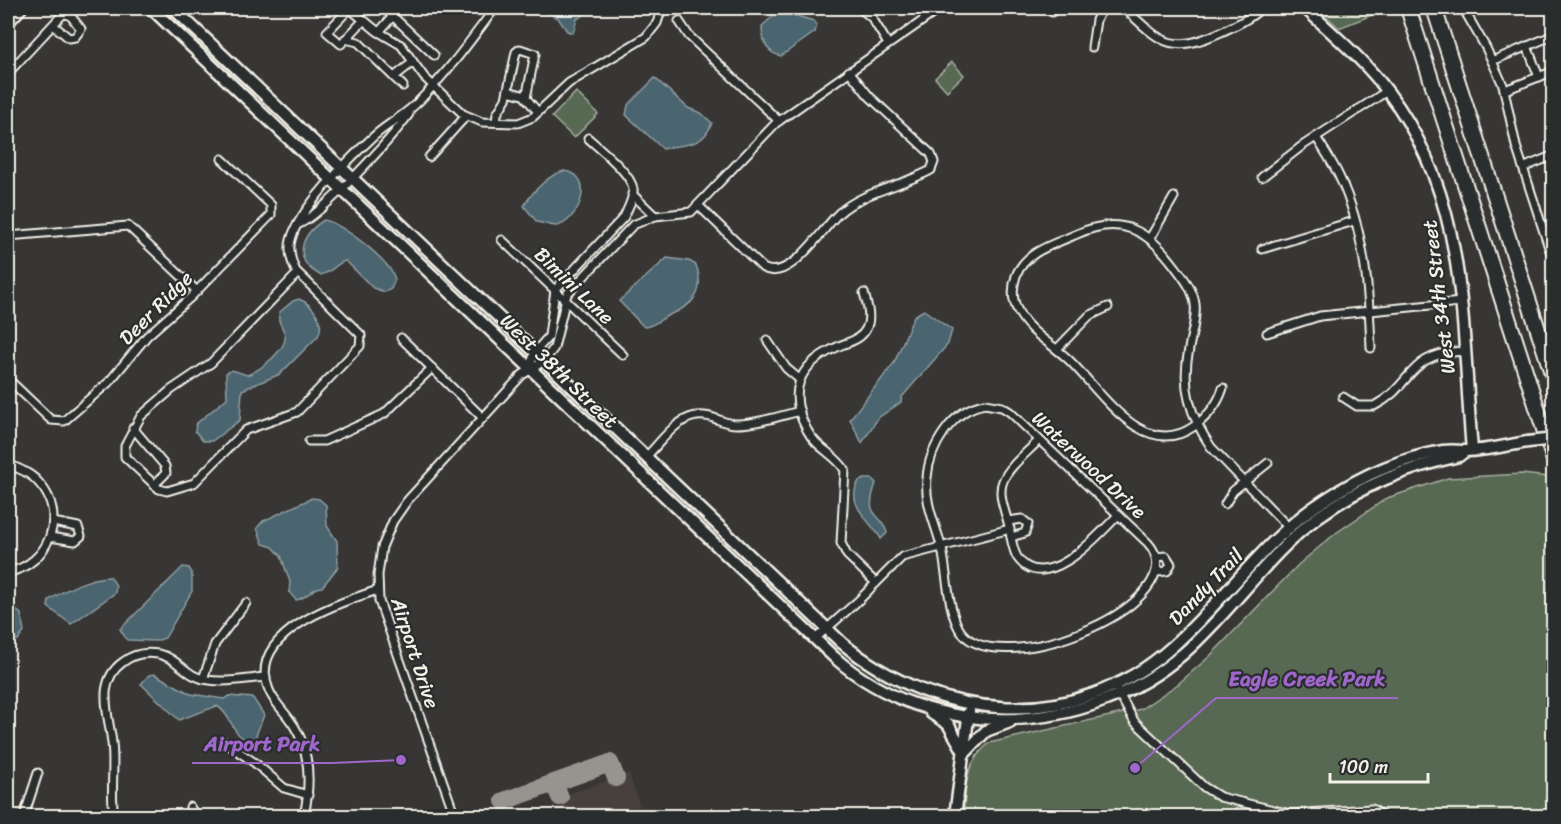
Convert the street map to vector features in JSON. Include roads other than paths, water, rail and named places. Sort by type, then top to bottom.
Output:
[{"type":"highway","points":[[1408,8],[1554,460]]},
{"type":"highway","points":[[1434,8],[1554,379]]},
{"type":"main road","points":[[8,22],[21,8]]},
{"type":"main road","name":"West 38th Street","points":[[151,8],[815,639],[855,673],[906,700],[969,711]]},
{"type":"main road","name":"West 38th Street","points":[[173,8],[826,628],[859,657],[893,678],[969,711]]},
{"type":"main road","name":"West 34th Street","points":[[1305,8],[1388,91],[1416,134],[1439,183],[1455,242],[1461,302],[1468,451]]},
{"type":"main road","name":"Dandy Trail","points":[[969,711],[1046,705],[1115,684],[1173,647],[1293,532],[1367,487],[1405,469],[1459,456],[1468,451],[1554,439]]},
{"type":"main road","name":"Dandy Trail","points":[[969,711],[1017,720],[1066,714],[1120,695],[1154,676],[1185,652],[1293,532]]},
{"type":"main road","points":[[906,700],[948,724],[964,753]]},
{"type":"main road","points":[[955,816],[969,711]]},
{"type":"main road","points":[[964,753],[986,731],[1017,720]]},
{"type":"street","points":[[363,21],[341,44],[327,32],[350,8],[363,21],[401,45],[433,87],[466,116],[482,122],[523,122],[538,112],[566,86],[646,37],[657,23],[662,8]]},
{"type":"street","points":[[384,8],[434,55]]},
{"type":"street","points":[[297,274],[211,363],[171,390],[140,417],[125,448],[125,457],[154,485],[167,491],[194,483],[246,430],[299,410],[360,346],[361,335],[297,274],[292,264],[290,246],[298,224],[302,214],[336,184],[352,177],[398,129],[463,51],[495,8]]},
{"type":"street","points":[[860,8],[872,18],[888,44]]},
{"type":"street","points":[[529,369],[544,361],[554,348],[559,333],[564,298],[633,225],[655,216],[691,212],[779,121],[941,8]]},
{"type":"street","points":[[1092,47],[1096,20],[1103,8]]},
{"type":"street","points":[[1124,8],[1155,36],[1169,43],[1184,45],[1199,42],[1242,23],[1261,8]]},
{"type":"street","points":[[1462,8],[1492,61],[1504,90],[1513,134],[1554,262]]},
{"type":"street","points":[[379,32],[393,16]]},
{"type":"street","points":[[679,21],[689,36],[779,121]]},
{"type":"street","points":[[8,73],[53,25]]},
{"type":"street","points":[[1492,61],[1549,37]]},
{"type":"street","points":[[345,39],[358,42],[403,86]]},
{"type":"street","points":[[1527,46],[1539,76]]},
{"type":"street","points":[[496,122],[508,91],[517,51],[533,52],[535,57],[526,96],[527,101],[538,112]]},
{"type":"street","points":[[394,77],[412,62]]},
{"type":"street","points":[[698,205],[761,266],[774,272],[786,269],[845,208],[928,171],[934,163],[931,154],[869,96],[849,71]]},
{"type":"street","points":[[1504,90],[1554,71]]},
{"type":"street","points":[[508,91],[526,96]]},
{"type":"street","points":[[1262,177],[1316,137],[1388,91]]},
{"type":"street","points":[[298,224],[308,220],[336,184],[343,168],[374,136],[414,107]]},
{"type":"street","points":[[429,157],[466,116]]},
{"type":"street","points":[[1316,137],[1339,175],[1354,221],[1366,268],[1371,348]]},
{"type":"street","points":[[588,138],[627,176],[632,194],[655,216]]},
{"type":"street","points":[[1524,167],[1554,155]]},
{"type":"street","name":"Deer Ridge","points":[[8,379],[51,420],[57,422],[65,420],[110,382],[147,336],[197,291],[270,216],[271,205],[222,159]]},
{"type":"street","points":[[529,369],[535,352],[549,336],[555,290],[624,217],[632,194]]},
{"type":"street","points":[[1150,238],[1174,197]]},
{"type":"street","points":[[624,217],[633,225]]},
{"type":"street","points":[[1262,249],[1354,221]]},
{"type":"street","points":[[1223,388],[1215,406],[1197,424],[1184,432],[1165,436],[1138,429],[1057,349],[1024,321],[1014,302],[1016,276],[1023,263],[1032,255],[1102,225],[1126,227],[1150,238],[1185,279],[1193,298],[1194,319],[1185,373],[1187,398],[1197,424],[1211,447],[1293,532]]},
{"type":"street","points":[[8,236],[128,226],[197,291]]},
{"type":"street","name":"Bimini Lane","points":[[502,240],[623,355]]},
{"type":"street","points":[[864,293],[869,319],[863,334],[815,360],[806,368],[799,379],[800,411],[810,436],[845,470],[841,543],[847,555],[876,583]]},
{"type":"street","points":[[1267,333],[1320,316],[1461,302]]},
{"type":"street","points":[[1057,349],[1089,316],[1108,307]]},
{"type":"street","points":[[401,338],[483,418]]},
{"type":"street","points":[[767,340],[786,368],[799,379]]},
{"type":"street","points":[[1343,397],[1361,407],[1374,406],[1426,359],[1440,353],[1464,351]]},
{"type":"street","points":[[309,441],[324,441],[384,414],[432,368]]},
{"type":"street","name":"Airport Drive","points":[[455,816],[384,618],[378,590],[380,556],[395,517],[529,369]]},
{"type":"street","name":"Waterwood Drive","points":[[985,404],[1007,411],[1039,440],[1151,546],[1157,564],[1147,589],[1117,614],[1083,632],[1054,642],[1016,647],[986,646],[971,641],[958,628],[941,545],[927,500],[930,462],[938,442],[954,422],[966,410],[985,404]]},
{"type":"street","points":[[646,457],[678,424],[689,417],[707,416],[726,423],[738,424],[800,411]]},
{"type":"street","points":[[133,428],[165,466],[166,473],[154,485]]},
{"type":"street","points":[[1039,440],[1002,483],[1001,495],[1014,550],[1022,562],[1032,568],[1046,569],[1081,552],[1118,516]]},
{"type":"street","points":[[1225,504],[1245,481],[1268,463]]},
{"type":"street","points":[[8,464],[27,473],[39,483],[51,502],[53,522],[50,537],[34,560],[8,572]]},
{"type":"street","points":[[815,639],[902,557],[941,545],[1011,533],[1025,533],[1028,526],[1022,519],[1008,521]]},
{"type":"street","points":[[50,537],[75,542],[81,536],[78,527],[53,522]]},
{"type":"street","points":[[304,816],[308,795],[308,771],[302,744],[290,720],[272,696],[266,677],[267,662],[274,648],[307,618],[333,604],[378,590]]},
{"type":"street","points":[[203,679],[215,644],[246,603]]},
{"type":"street","points":[[114,816],[112,742],[105,699],[106,687],[112,674],[127,659],[150,653],[168,657],[203,679],[217,681],[266,677]]},
{"type":"street","points":[[1115,684],[1134,721],[1204,788],[1220,797],[1290,814],[1372,809],[1383,816]]},
{"type":"street","points":[[223,741],[255,763],[284,788],[308,795]]},
{"type":"street","points":[[24,816],[38,773]]},
{"type":"street","points":[[190,807],[195,816]]},
{"type":"water","points":[[537,8],[595,8],[577,19],[573,33],[567,31],[558,18]]},
{"type":"water","points":[[779,11],[814,21],[817,25],[815,32],[781,56],[768,49],[762,31],[762,26]]},
{"type":"water","points":[[655,78],[688,108],[701,113],[712,123],[703,138],[690,144],[663,149],[626,115],[628,105]]},
{"type":"water","points":[[564,171],[574,174],[580,181],[581,199],[577,208],[564,223],[556,226],[537,222],[524,206],[541,185],[552,176]]},
{"type":"water","points":[[324,220],[354,236],[385,263],[395,280],[391,289],[385,292],[373,288],[346,261],[320,275],[311,269],[305,262],[302,248],[309,233]]},
{"type":"water","points":[[667,258],[689,261],[696,265],[699,275],[698,290],[695,297],[685,307],[644,327],[619,301]]},
{"type":"water","points":[[299,299],[313,309],[319,319],[318,336],[280,374],[242,390],[240,420],[212,441],[203,441],[195,431],[196,424],[227,398],[226,373],[232,370],[247,375],[272,359],[285,341],[279,319],[280,312]]},
{"type":"water","points":[[924,310],[952,330],[948,344],[902,397],[901,402],[878,418],[862,443],[850,419],[894,363],[914,316]]},
{"type":"water","points":[[872,479],[876,483],[871,503],[874,513],[881,520],[887,533],[881,539],[861,513],[855,498],[855,490],[859,481]]},
{"type":"water","points":[[312,498],[319,499],[326,505],[327,526],[337,541],[338,567],[322,587],[296,600],[289,592],[290,582],[281,556],[273,547],[263,544],[257,528],[263,521]]},
{"type":"water","points":[[183,567],[189,568],[192,573],[192,591],[165,638],[156,641],[127,640],[120,629]]},
{"type":"water","points":[[111,577],[116,586],[115,593],[71,624],[48,607],[49,600],[70,588],[87,581]]},
{"type":"water","points":[[16,610],[21,614],[24,632],[18,640],[8,641],[8,612]]},
{"type":"water","points":[[154,674],[191,694],[224,699],[229,696],[253,698],[264,715],[255,738],[247,741],[242,738],[217,706],[179,720],[141,684],[149,675]]},
{"type":"place","name":"Airport Park","points":[[401,760]]},
{"type":"place","name":"Eagle Creek Park","points":[[1135,768]]}]
